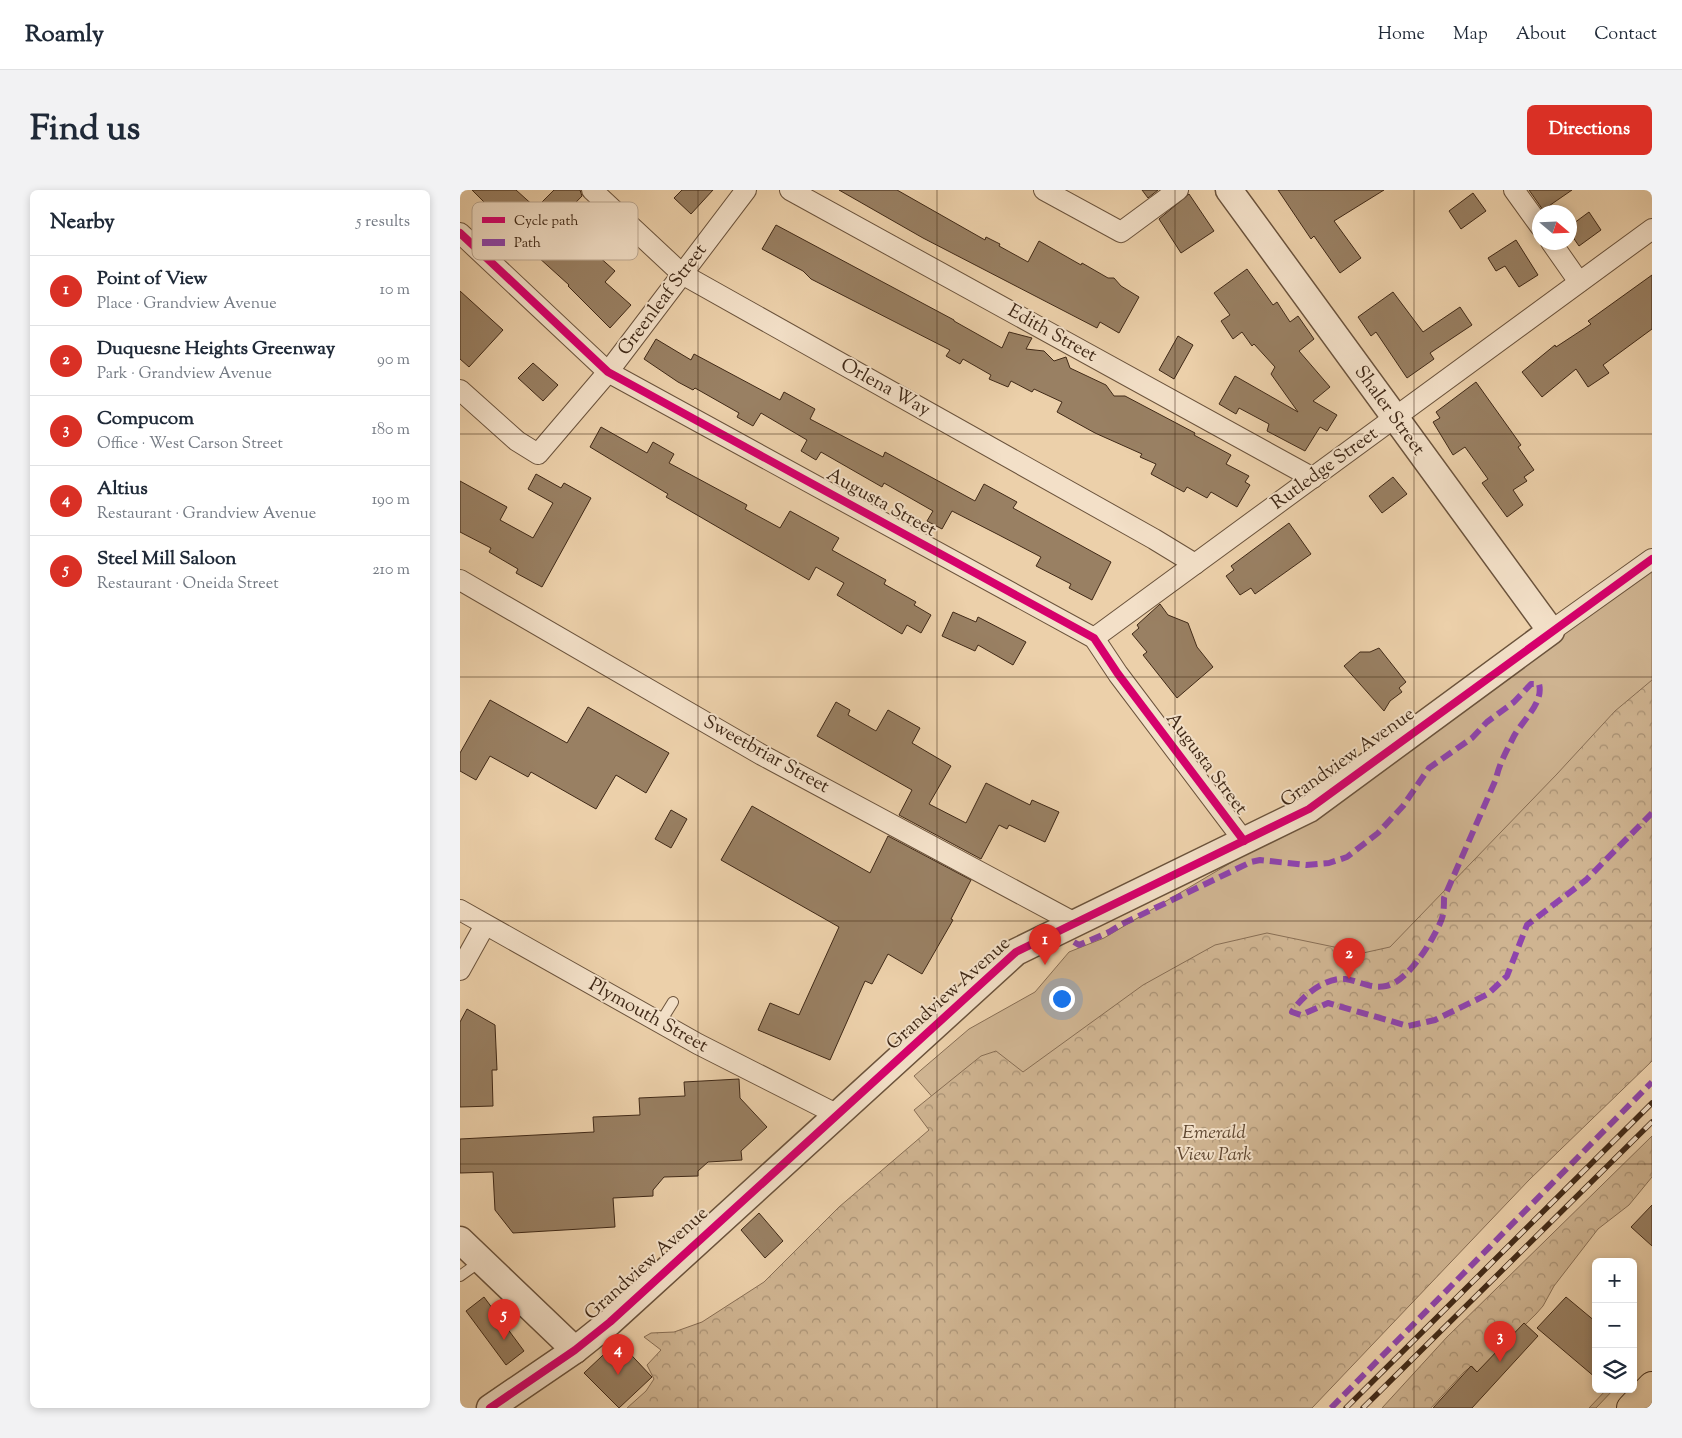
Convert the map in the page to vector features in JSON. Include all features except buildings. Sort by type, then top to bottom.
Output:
[{"type":"main road","points":[[1631,1408],[1652,1386]]},
{"type":"street","name":"Orlena Way","points":[[592,190],[605,202]]},
{"type":"street","name":"Greenleaf Street","points":[[460,390],[517,441],[538,454],[608,372],[746,190]]},
{"type":"street","name":"Edith Street","points":[[790,190],[1313,478]]},
{"type":"street","points":[[1044,190],[1121,232],[1178,190]]},
{"type":"street","name":"Shaler Street","points":[[1229,190],[1551,631]]},
{"type":"street","points":[[1514,190],[1532,215]]},
{"type":"street","name":"Rutledge Street","points":[[1094,638],[1652,229]]},
{"type":"street","name":"Augusta Street","points":[[460,233],[472,244]]},
{"type":"street","name":"Orlena Way","points":[[638,233],[682,274],[1154,539],[1195,564]]},
{"type":"street","points":[[1557,250],[1579,282]]},
{"type":"street","name":"Augusta Street","points":[[489,260],[608,372],[1094,638],[1118,674],[1244,841]]},
{"type":"street","name":"Grandview Avenue","points":[[490,1408],[575,1350],[610,1322],[1016,952],[1309,808],[1652,559]]},
{"type":"street","name":"Sweetbriar Street","points":[[460,580],[762,755],[1076,923]]},
{"type":"street","name":"Plymouth Street","points":[[460,910],[660,1023],[838,1115]]},
{"type":"street","points":[[460,970],[485,925]]},
{"type":"street","points":[[460,1240],[575,1350]]},
{"type":"lane","points":[[660,1023],[673,1002]]},
{"type":"lane","points":[[460,1276],[481,1261]]},
{"type":"green space","name":"Emerald View Park","points":[[1652,564],[1652,1047],[694,1408],[979,1150],[914,1076],[969,1029],[1035,992],[1069,952],[1104,938],[1333,802]]},
{"type":"green space","name":"Emerald View Park","points":[[1652,680],[1652,1061],[1529,1180],[1312,1408],[627,1408],[646,1391],[654,1379],[647,1365],[661,1350],[644,1337],[651,1333],[674,1332],[702,1322],[764,1282],[839,1207],[929,1130],[914,1110],[981,1056],[996,1051],[1023,1072],[1143,985],[1215,945],[1267,933],[1363,953],[1390,947],[1615,711]]},
{"type":"green space","points":[[1652,1136],[1652,1177],[1629,1205],[1598,1229],[1554,1286],[1543,1306],[1536,1314],[1477,1372],[1472,1366],[1464,1372],[1431,1408],[1382,1408],[1447,1337]]},
{"type":"green space","points":[[1603,1393],[1610,1393],[1596,1408],[1589,1408]]},
{"type":"railway","points":[[1346,1408],[1652,1103]]},
{"type":"railway","points":[[1363,1408],[1652,1122]]},
{"type":"marked path","points":[[1074,942],[1079,945],[1109,932],[1251,862],[1260,860],[1306,865],[1329,863],[1347,857],[1378,833],[1403,806],[1429,768],[1472,738],[1487,722],[1514,702],[1531,684],[1539,684],[1540,691],[1535,705],[1514,736],[1504,757],[1444,898],[1441,921],[1419,959],[1403,977],[1386,986],[1370,986],[1345,979],[1330,981],[1307,994],[1292,1012],[1301,1015],[1328,1003],[1408,1026],[1435,1020],[1488,994],[1507,976],[1527,925],[1586,880],[1652,813]]},
{"type":"marked path","points":[[1331,1408],[1652,1082]]},
{"type":"cycle path","points":[[460,233],[472,244]]},
{"type":"cycle path","points":[[489,260],[608,372],[1094,638],[1118,674],[1244,841]]},
{"type":"cycle path","points":[[490,1408],[575,1350],[610,1322],[1016,952],[1309,809],[1652,559]]},
{"type":"place","name":"Point of View","points":[[1045,965]]},
{"type":"place","name":"Duquesne Heights Greenway","points":[[1349,979]]},
{"type":"place","name":"Steel Mill Saloon","points":[[504,1340]]},
{"type":"place","name":"Compucom","points":[[1500,1362]]},
{"type":"place","name":"Altius","points":[[618,1375]]}]
